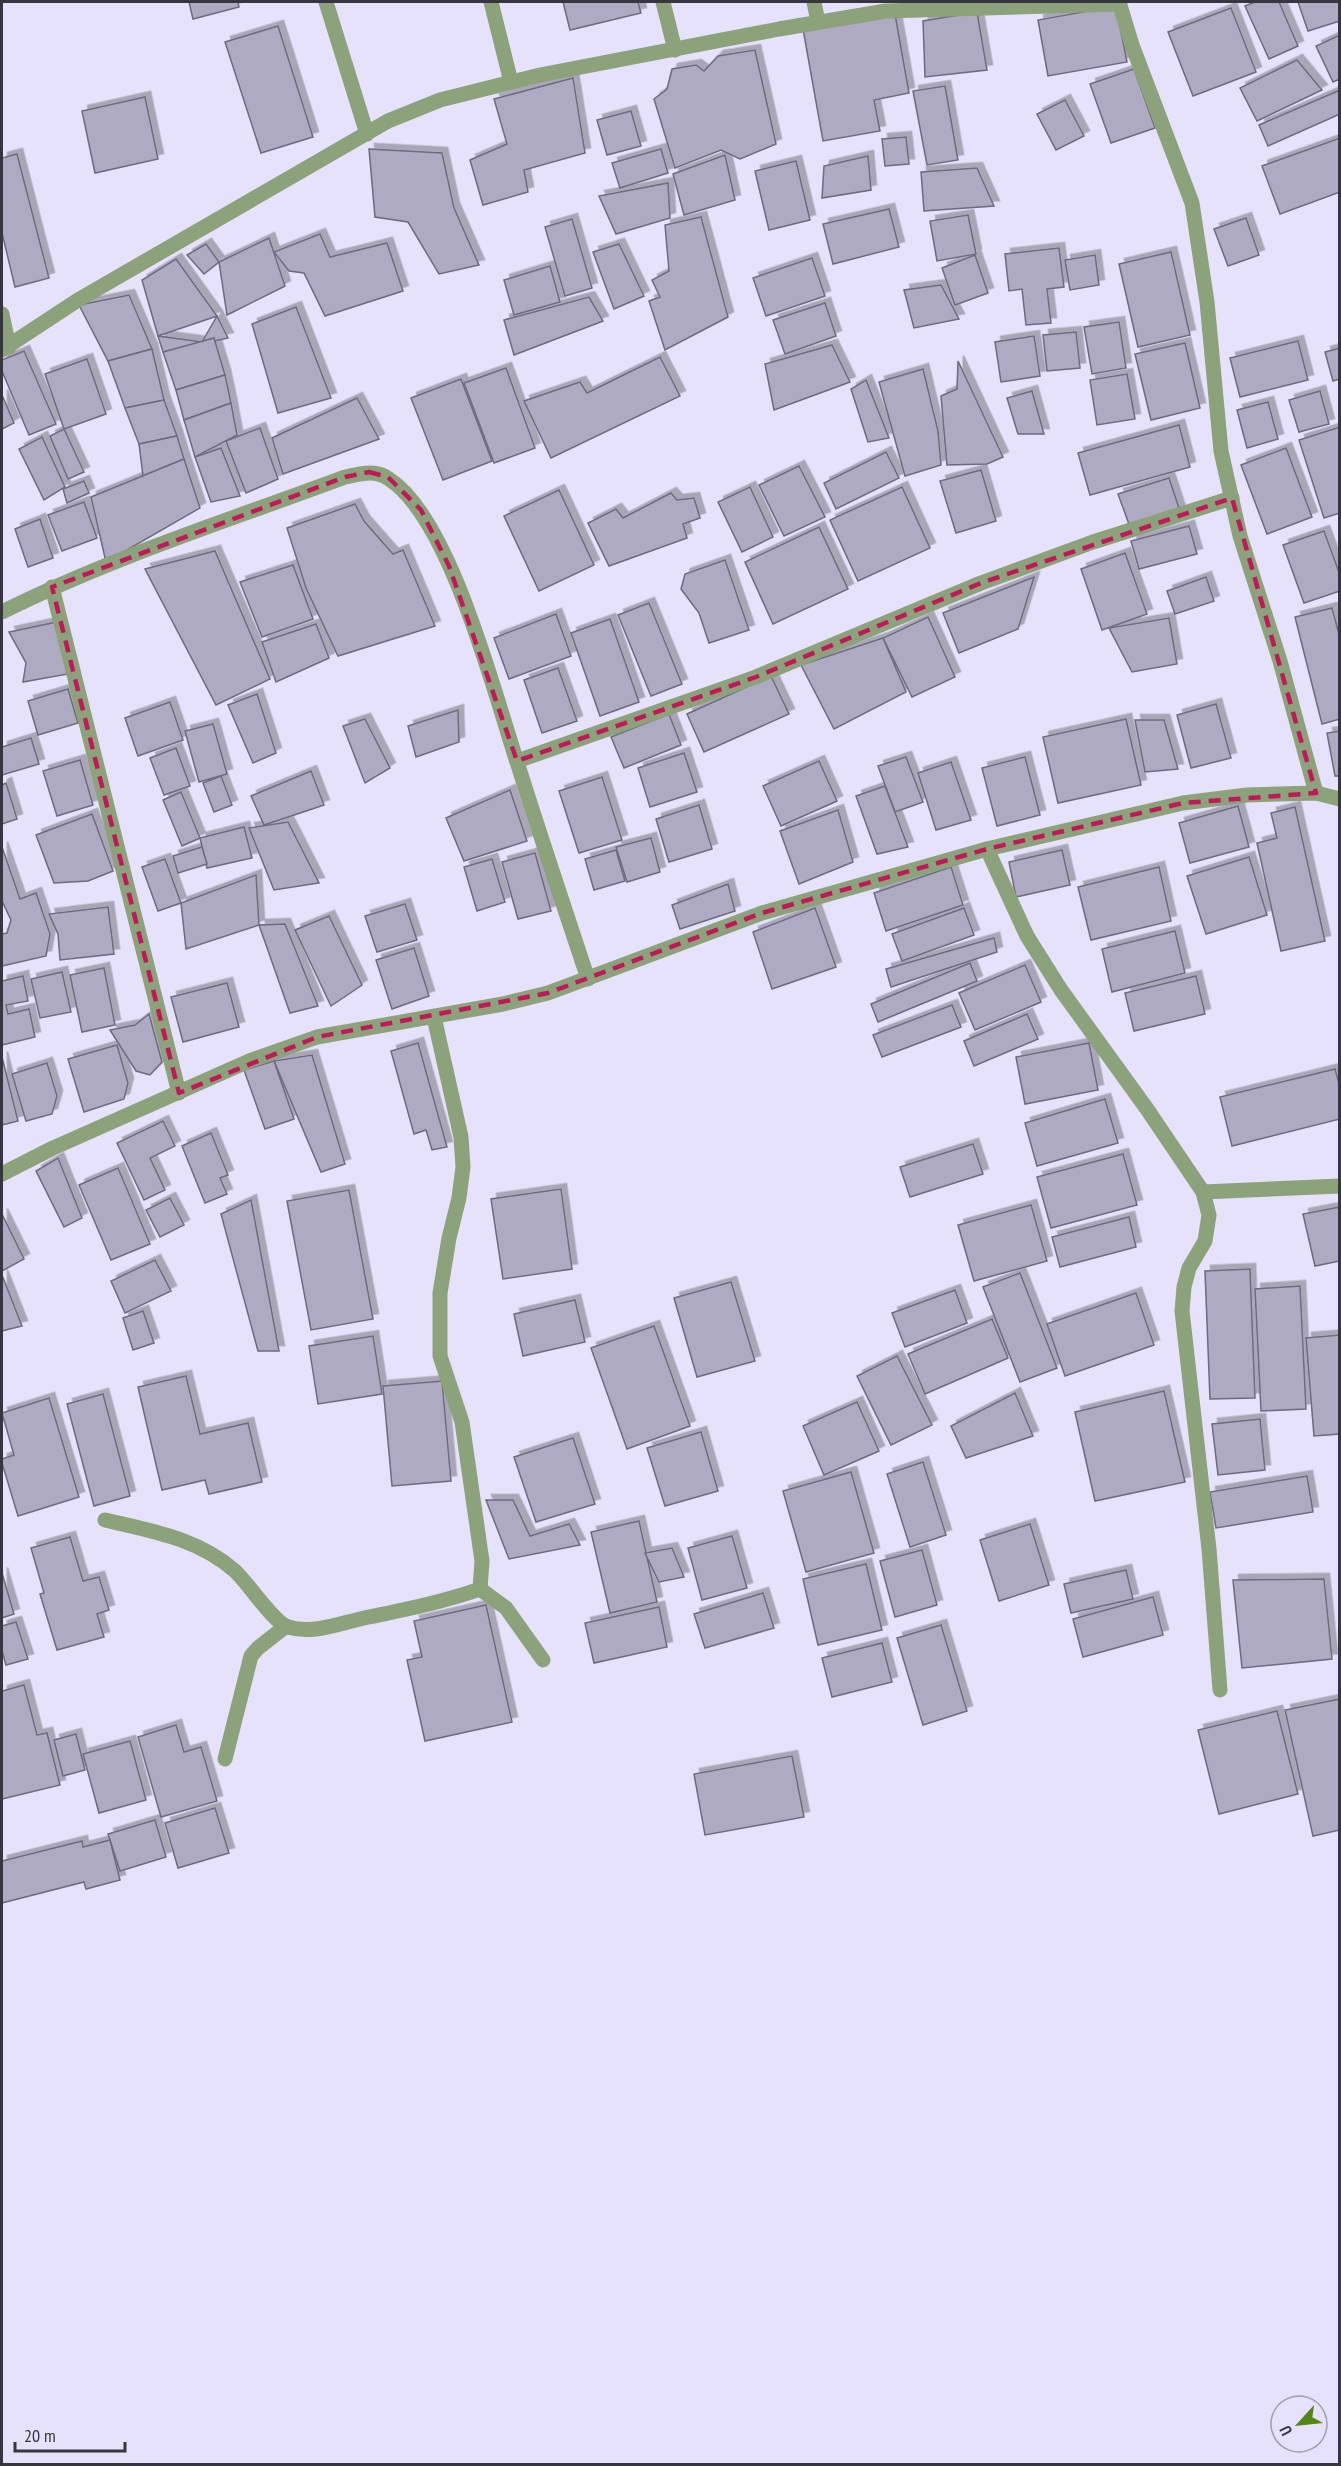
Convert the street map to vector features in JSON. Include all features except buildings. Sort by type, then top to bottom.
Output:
[{"type":"street","points":[[326,2],[367,134]]},
{"type":"street","points":[[491,2],[511,82]]},
{"type":"street","points":[[663,2],[675,50]]},
{"type":"street","points":[[814,2],[818,22]]},
{"type":"street","points":[[2,314],[5,349],[78,300],[388,121],[440,100],[511,82],[818,22],[886,11],[1119,3],[1132,45],[1192,203],[1207,302],[1221,451],[1240,536],[1281,661],[1316,793]]},
{"type":"street","points":[[2,612],[52,587],[345,477],[369,472],[387,477],[403,490],[421,510],[449,566],[480,646],[588,979]]},
{"type":"street","points":[[517,761],[756,677],[992,579],[1093,542],[1232,498]]},
{"type":"street","points":[[52,587],[179,1092]]},
{"type":"street","points":[[2,1174],[53,1148],[249,1061],[317,1037],[503,1004],[548,993],[762,913],[987,849],[1183,803],[1247,795],[1316,793],[1340,799]]},
{"type":"street","points":[[987,849],[1027,936],[1061,990],[1147,1109],[1203,1192],[1209,1215],[1205,1241],[1189,1268],[1184,1287],[1182,1311],[1209,1550],[1220,1690]]},
{"type":"street","points":[[434,1017],[461,1137],[463,1167],[440,1293],[440,1356],[462,1422],[482,1561],[480,1589]]},
{"type":"street","points":[[1203,1192],[1340,1186]]},
{"type":"street","points":[[105,1520],[183,1539],[234,1570],[270,1612],[286,1626],[302,1629],[332,1627],[450,1600],[480,1589]]},
{"type":"street","points":[[480,1589],[506,1608],[543,1660]]},
{"type":"street","points":[[225,1759],[251,1656],[286,1626]]},
{"type":"highlighted area","points":[[369,472],[388,477],[421,510],[449,566],[517,761],[756,677],[981,583],[1232,498],[1316,793],[1183,803],[987,849],[762,913],[548,993],[317,1037],[179,1093],[52,587],[345,477]]}]
